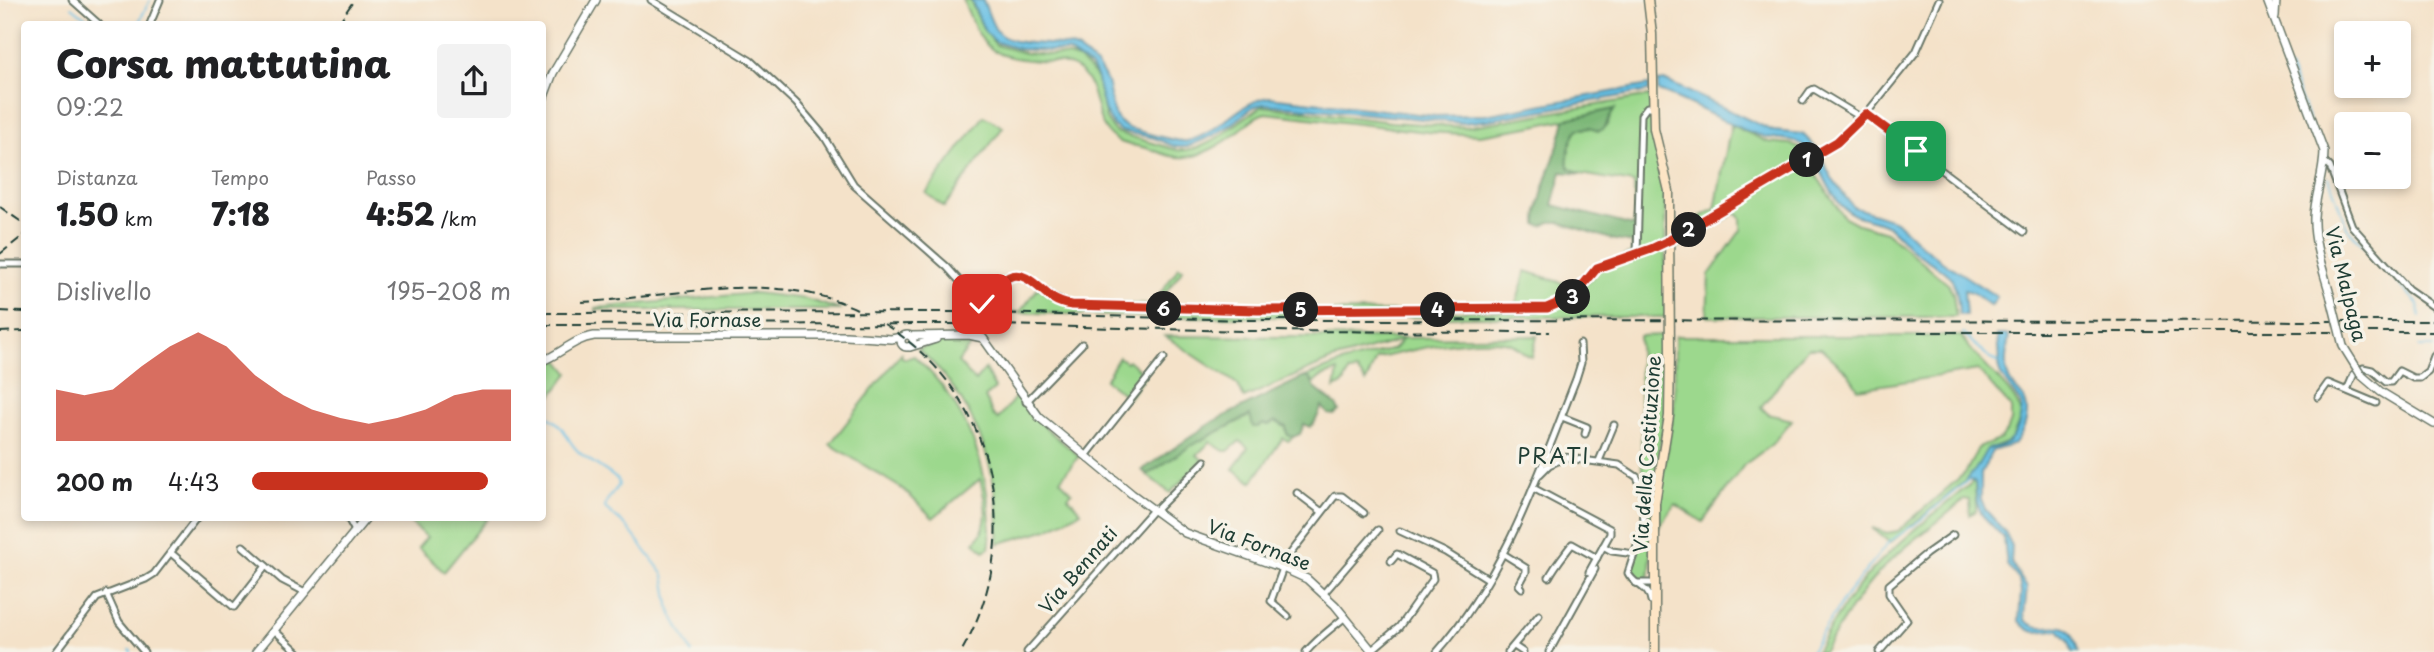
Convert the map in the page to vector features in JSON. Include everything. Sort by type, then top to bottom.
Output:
[{"type":"main road","name":"Via della Costituzione","points":[[1648,0],[1656,141],[1669,191],[1669,408],[1657,484],[1655,543],[1648,584],[1655,629],[1655,652]]},
{"type":"main road","points":[[1651,601],[1652,623],[1655,629]]},
{"type":"street","points":[[72,0],[96,21]]},
{"type":"street","points":[[151,21],[160,0]]},
{"type":"street","points":[[546,89],[596,0]]},
{"type":"street","points":[[651,0],[751,61],[796,103],[824,136],[855,185],[947,267],[981,304],[986,303],[1006,279],[1017,276],[1027,279],[1061,303],[1072,305],[1258,310],[1536,310],[1573,297],[1597,268],[1637,254],[1686,231],[1837,142],[1864,116],[1921,47],[1939,0]]},
{"type":"street","name":"Via Malpaga","points":[[2267,0],[2324,151],[2315,228],[2343,345],[2361,375],[2381,393],[2434,424]]},
{"type":"street","name":"Via Malpaga","points":[[2276,0],[2276,20]]},
{"type":"street","points":[[1803,101],[1810,90],[1814,89],[1864,116],[2024,232]]},
{"type":"street","points":[[1637,254],[1640,120],[1644,109],[1654,107]]},
{"type":"street","name":"Via Malpaga","points":[[2324,161],[2330,167],[2352,226],[2408,289],[2434,307]]},
{"type":"street","points":[[0,264],[21,264]]},
{"type":"street","name":"Via Fornase","points":[[546,359],[574,342],[594,337],[846,336],[877,339],[907,347],[950,335]]},
{"type":"street","name":"Via Fornase","points":[[877,339],[976,335],[986,341],[1039,417],[1086,456],[1185,533],[1282,567],[1307,579],[1324,593],[1372,652]]},
{"type":"street","points":[[906,336],[901,343],[907,347]]},
{"type":"street","points":[[1026,402],[1082,344]]},
{"type":"street","points":[[1437,652],[1466,616],[1488,579],[1533,488],[1581,363],[1580,344]]},
{"type":"street","name":"Via Malpaga","points":[[2347,390],[2356,372],[2362,368],[2372,370],[2386,382],[2391,382],[2399,371],[2416,378],[2423,377],[2428,372],[2434,356]]},
{"type":"street","points":[[1086,456],[1164,358]]},
{"type":"street","points":[[2318,397],[2328,383],[2376,403]]},
{"type":"street","points":[[1562,417],[1587,427],[1585,434]]},
{"type":"street","points":[[1599,461],[1614,425]]},
{"type":"street","points":[[1551,441],[1562,458]]},
{"type":"street","points":[[1546,455],[1626,467],[1640,483],[1644,524],[1628,573],[1648,584],[1651,601]]},
{"type":"street","points":[[1537,477],[1549,465],[1562,458]]},
{"type":"street","points":[[1154,510],[1205,461]]},
{"type":"street","points":[[1533,488],[1607,526],[1610,534],[1549,652]]},
{"type":"street","points":[[1297,493],[1322,512]]},
{"type":"street","points":[[1287,616],[1271,601],[1282,567],[1322,512],[1335,496],[1340,495],[1364,513]]},
{"type":"street","name":"Via Bennati","points":[[1027,652],[1154,510]]},
{"type":"street","points":[[56,652],[92,604],[106,593],[148,578],[195,521]]},
{"type":"street","points":[[350,521],[355,531]]},
{"type":"street","points":[[256,652],[363,521]]},
{"type":"street","points":[[1324,593],[1378,530]]},
{"type":"street","points":[[1400,531],[1445,552],[1488,579]]},
{"type":"street","points":[[1880,652],[1908,620],[1889,594],[1889,585],[1953,535]]},
{"type":"street","points":[[1549,577],[1572,544],[1597,558]]},
{"type":"street","points":[[1604,546],[1612,551],[1634,554]]},
{"type":"street","points":[[243,547],[282,580],[305,592]]},
{"type":"street","points":[[171,553],[233,607],[266,566]]},
{"type":"street","points":[[1502,553],[1526,568],[1519,584],[1522,588]]},
{"type":"street","points":[[1372,652],[1399,627],[1433,579],[1432,573],[1397,554],[1391,561]]},
{"type":"street","points":[[106,593],[119,622],[144,652]]},
{"type":"street","points":[[1508,652],[1539,615]]},
{"type":"street","points":[[1306,652],[1320,636],[1326,635],[1345,617]]},
{"type":"street","points":[[274,630],[298,652]]},
{"type":"street","points":[[1514,646],[1523,652]]},
{"type":"green space","points":[[963,0],[970,0],[983,28],[996,45],[1025,53],[1078,59],[1097,79],[1106,119],[1115,132],[1177,150],[1189,150],[1212,141],[1263,106],[1391,122],[1466,127],[1650,96],[1665,190],[1666,317],[1150,317],[1008,312],[1020,312],[1039,287],[1055,299],[1072,303],[1152,305],[1179,267],[1183,269],[1154,312],[1514,311],[1526,271],[1581,289],[1598,270],[1633,253],[1632,243],[1637,237],[1634,226],[1634,183],[1581,174],[1568,167],[1570,147],[1578,129],[1590,128],[1598,131],[1607,125],[1614,109],[1480,135],[1427,132],[1266,113],[1219,145],[1193,156],[1171,156],[1126,144],[1110,135],[1104,126],[1084,75],[1066,64],[1020,59],[996,52],[981,38]]},
{"type":"green space","points":[[1615,109],[1602,130],[1578,129],[1570,147],[1568,167],[1581,174],[1562,172],[1553,205],[1634,226],[1638,237],[1632,243],[1559,222],[1537,225],[1540,200],[1565,119]]},
{"type":"green space","points":[[984,116],[1003,127],[944,207],[926,193]]},
{"type":"green space","points":[[1731,125],[1768,142],[1790,144],[1803,150],[1809,164],[1843,216],[1858,224],[1886,232],[1949,285],[1956,317],[1707,317],[1709,275],[1741,230],[1741,218],[1736,213],[1675,249],[1675,230],[1715,209]]},
{"type":"green space","points":[[755,293],[806,299],[841,310],[596,310],[596,308]]},
{"type":"green space","points":[[1666,335],[1665,414],[1654,481],[1650,572],[1647,578],[1641,581],[1633,578],[1631,570],[1647,526],[1648,511],[1642,474],[1639,336]]},
{"type":"green space","points":[[1165,336],[1537,336],[1532,357],[1509,343],[1461,342],[1376,359],[1366,382],[1357,371],[1349,372],[1344,383],[1335,388],[1338,371],[1321,377],[1314,383],[1310,378],[1302,378],[1344,362],[1394,349],[1402,340],[1329,361],[1244,398],[1238,385]]},
{"type":"green space","points":[[1675,336],[1961,336],[2012,396],[2022,415],[2011,441],[1988,450],[1975,473],[1890,543],[1872,528],[1887,533],[1898,531],[1966,472],[1978,448],[2001,439],[2011,421],[2011,408],[1978,370],[1858,389],[1848,373],[1821,348],[1808,348],[1761,407],[1768,414],[1792,420],[1771,445],[1744,465],[1703,522],[1675,504],[1659,526],[1661,484],[1674,410]]},
{"type":"green space","points":[[950,339],[974,340],[958,362],[975,381],[985,369],[995,389],[985,397],[993,415],[998,419],[1017,395],[1038,420],[1079,456],[1060,480],[1072,492],[1068,497],[1081,512],[1048,529],[998,544],[995,489],[980,437],[955,390],[938,368],[918,349]]},
{"type":"green space","points":[[902,352],[901,356],[905,359],[914,356],[933,375],[949,396],[973,441],[987,490],[990,516],[989,548],[984,551],[974,542],[983,529],[986,512],[980,479],[933,518],[904,490],[830,444]]},
{"type":"green space","points":[[1119,357],[1126,362],[1128,360],[1145,375],[1129,398],[1105,380]]},
{"type":"green space","points":[[558,359],[569,373],[546,403],[546,364]]},
{"type":"green space","points":[[1302,378],[1310,378],[1316,389],[1336,405],[1339,411],[1334,415],[1328,414],[1322,406],[1315,422],[1310,427],[1304,424],[1300,434],[1293,437],[1287,434],[1286,427],[1275,421],[1269,425],[1253,427],[1250,415],[1192,445],[1147,475],[1142,470],[1214,421]]},
{"type":"green space","points":[[1251,415],[1253,420],[1269,425],[1275,421],[1286,427],[1287,434],[1293,437],[1288,441],[1283,438],[1252,482],[1233,469],[1248,448],[1240,441],[1228,451],[1210,442],[1197,455],[1203,460],[1170,493],[1147,475],[1192,445]]},
{"type":"green space","points":[[1975,480],[1976,511],[1970,515],[1969,500],[1964,499],[1903,549],[1867,587],[1823,652],[1816,652],[1844,605],[1870,573],[1902,541]]},
{"type":"green space","points":[[408,521],[486,521],[444,572],[418,548],[427,537]]},
{"type":"water","points":[[971,0],[983,0],[996,30],[1010,40],[1065,46],[1077,49],[1087,56],[1096,64],[1107,82],[1114,114],[1128,128],[1183,141],[1209,132],[1248,105],[1269,97],[1435,116],[1485,115],[1649,85],[1649,91],[1463,123],[1264,104],[1253,107],[1231,125],[1210,137],[1187,147],[1176,147],[1154,138],[1120,131],[1105,112],[1096,76],[1091,67],[1068,52],[1019,49],[996,42],[985,32]]},
{"type":"water","points":[[1666,81],[1773,131],[1803,134],[1817,149],[1833,180],[1853,207],[1896,221],[1942,261],[1997,297],[1991,306],[1972,292],[1964,290],[1966,315],[1959,315],[1956,289],[1948,275],[1910,248],[1890,228],[1853,214],[1843,207],[1814,158],[1802,145],[1752,133],[1658,91],[1658,82]]},
{"type":"water","points":[[1997,335],[2009,335],[2007,374],[2026,403],[2027,415],[2015,444],[1992,451],[1981,473],[1981,499],[1985,509],[2005,532],[2012,546],[2011,562],[2027,588],[2025,620],[2040,627],[2056,626],[2069,630],[2078,652],[2072,652],[2069,641],[2059,630],[2029,630],[2019,621],[2019,580],[2007,565],[2004,538],[1982,515],[1977,503],[1975,482],[1966,479],[1975,470],[1987,449],[2003,445],[2013,437],[2021,416],[2022,405],[2000,374]]},
{"type":"waterway","points":[[140,21],[150,0]]},
{"type":"waterway","points":[[72,7],[90,21]]},
{"type":"waterway","points":[[2289,68],[2317,143]]},
{"type":"waterway","points":[[2329,178],[2347,228],[2418,304],[2420,317]]},
{"type":"waterway","points":[[1963,334],[1998,362]]},
{"type":"waterway","points":[[2419,347],[2434,347]]},
{"type":"waterway","points":[[546,416],[557,423],[581,454],[618,480],[619,485],[606,502],[605,508],[628,528],[664,575],[670,611],[692,652]]},
{"type":"waterway","points":[[1810,652],[1845,597],[1889,542],[1917,523],[1968,480]]},
{"type":"railway","points":[[340,21],[354,0]]},
{"type":"railway","points":[[0,207],[21,222]]},
{"type":"railway","points":[[0,254],[21,237]]},
{"type":"railway","points":[[581,302],[755,288],[789,290],[823,297],[857,309]]},
{"type":"railway","points":[[0,311],[21,312]]},
{"type":"railway","points":[[546,313],[957,312],[1244,320],[2434,321]]},
{"type":"railway","points":[[884,324],[922,354],[953,389],[975,429],[990,472],[995,517],[993,563],[981,608],[961,652]]},
{"type":"railway","points":[[546,325],[956,324],[1245,331],[1550,332]]},
{"type":"railway","points":[[0,332],[21,331]]},
{"type":"railway","points":[[1918,332],[2434,332]]},
{"type":"district","name":"PRATI","points":[[1554,457]]},
{"type":"route","points":[[982,304],[988,301],[1006,279],[1017,276],[1024,277],[1061,303],[1072,305],[1258,310],[1536,310],[1573,297],[1597,268],[1670,240],[1821,153],[1851,131],[1866,114],[1916,151]]}]
